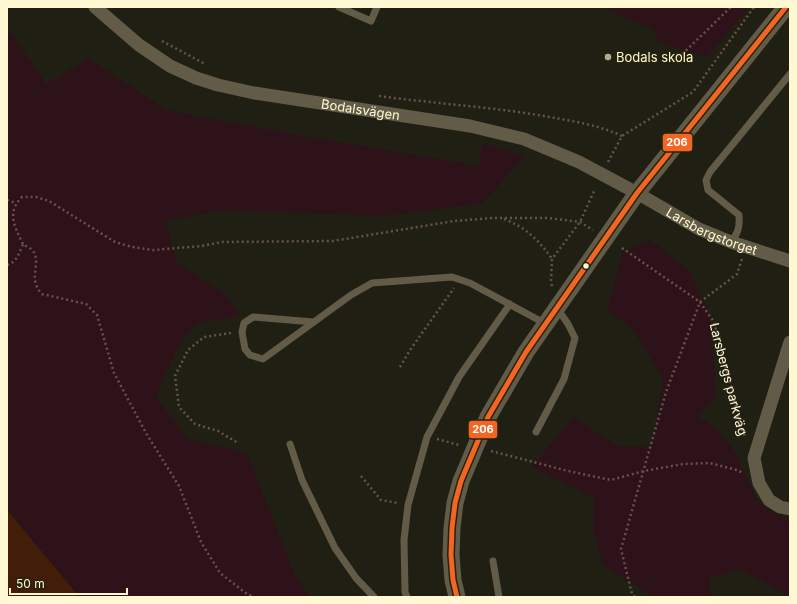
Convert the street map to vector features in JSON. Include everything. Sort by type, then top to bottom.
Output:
[{"type":"street","name":"Bodalsvägen","points":[[95,7],[139,45],[170,66],[218,86],[501,132],[524,139],[579,162],[637,193]]},
{"type":"street","points":[[456,597],[453,580],[452,528],[461,481],[488,417],[526,352],[637,193],[786,7]]},
{"type":"street","name":"Larsbergstorget","points":[[637,193],[699,229],[731,242],[790,261]]},
{"type":"street","name":"Larsbergs parkväg","points":[[790,342],[754,458],[759,483],[769,500],[790,509]]},
{"type":"lane","points":[[339,7],[371,21],[377,7]]},
{"type":"lane","points":[[731,242],[737,234],[740,225],[739,215],[708,190],[706,180],[710,172],[790,74]]},
{"type":"lane","points":[[313,322],[253,317],[244,323],[242,332],[245,349],[250,355],[263,359],[351,295],[372,283],[452,277],[470,283],[546,324]]},
{"type":"lane","points":[[407,597],[405,592],[404,540],[408,505],[427,437],[459,377],[510,304]]},
{"type":"lane","points":[[536,432],[564,379],[575,338],[568,324],[557,308]]},
{"type":"lane","points":[[290,444],[302,480],[335,548],[356,578],[374,597]]},
{"type":"lane","points":[[493,561],[499,597]]},
{"type":"path","points":[[675,61],[731,7]]},
{"type":"path","points":[[608,163],[622,136],[693,92],[754,7]]},
{"type":"path","points":[[158,39],[182,53],[211,66]]},
{"type":"path","points":[[372,95],[403,100],[486,107],[539,115],[598,126],[622,136]]},
{"type":"path","points":[[557,308],[551,280],[552,259],[580,222],[595,189]]},
{"type":"path","points":[[254,597],[247,594],[220,573],[201,542],[179,486],[146,433],[114,372],[97,315],[86,304],[42,294],[37,289],[35,284],[36,258],[32,249],[22,244],[13,223],[12,215],[16,203],[22,197],[36,197],[49,201],[115,242],[132,247],[153,250],[202,246],[222,242],[333,241],[454,221],[502,218],[548,218],[580,222],[596,232]]},
{"type":"path","points":[[7,200],[16,203]]},
{"type":"path","points":[[502,218],[527,230],[552,259]]},
{"type":"path","points":[[7,265],[12,263],[18,257],[22,244]]},
{"type":"path","points":[[635,597],[632,594],[621,549],[666,392],[700,302],[737,274],[746,247]]},
{"type":"path","name":"Larsbergs parkväg","points":[[622,248],[700,302],[714,322],[742,430],[754,458]]},
{"type":"path","points":[[400,367],[410,350],[460,280]]},
{"type":"path","points":[[238,443],[218,431],[195,424],[179,407],[176,376],[188,350],[204,337],[242,332]]},
{"type":"path","points":[[427,437],[474,449],[498,452],[568,471],[611,480],[644,471],[683,464],[710,463],[737,470],[759,483]]},
{"type":"path","points":[[361,476],[381,500],[408,505]]},
{"type":"shaded area","points":[[601,7],[747,7],[746,11],[707,57],[658,42],[654,30]]},
{"type":"shaded area","points":[[7,27],[46,84],[89,59],[166,110],[292,134],[479,166],[482,143],[524,156],[483,203],[384,216],[224,210],[165,221],[177,263],[225,295],[240,315],[195,324],[175,352],[156,397],[187,439],[247,453],[295,576],[310,597],[79,597],[7,510]]},
{"type":"shaded area","points":[[650,240],[690,271],[710,315],[716,397],[697,416],[715,427],[735,452],[758,502],[776,514],[790,517],[790,597],[785,597],[783,593],[742,570],[711,577],[710,597],[654,597],[603,565],[593,529],[594,498],[532,467],[573,417],[618,446],[652,447],[663,378],[632,328],[608,311],[622,253]]},
{"type":"shaded area","points":[[7,510],[76,593],[79,597],[7,597]]},
{"type":"transit line","name":"206","points":[[457,597],[453,580],[451,555],[455,503],[461,481],[488,417],[526,352],[637,193],[786,7]]},
{"type":"place","name":"Bodals skola","points":[[608,57]]}]
